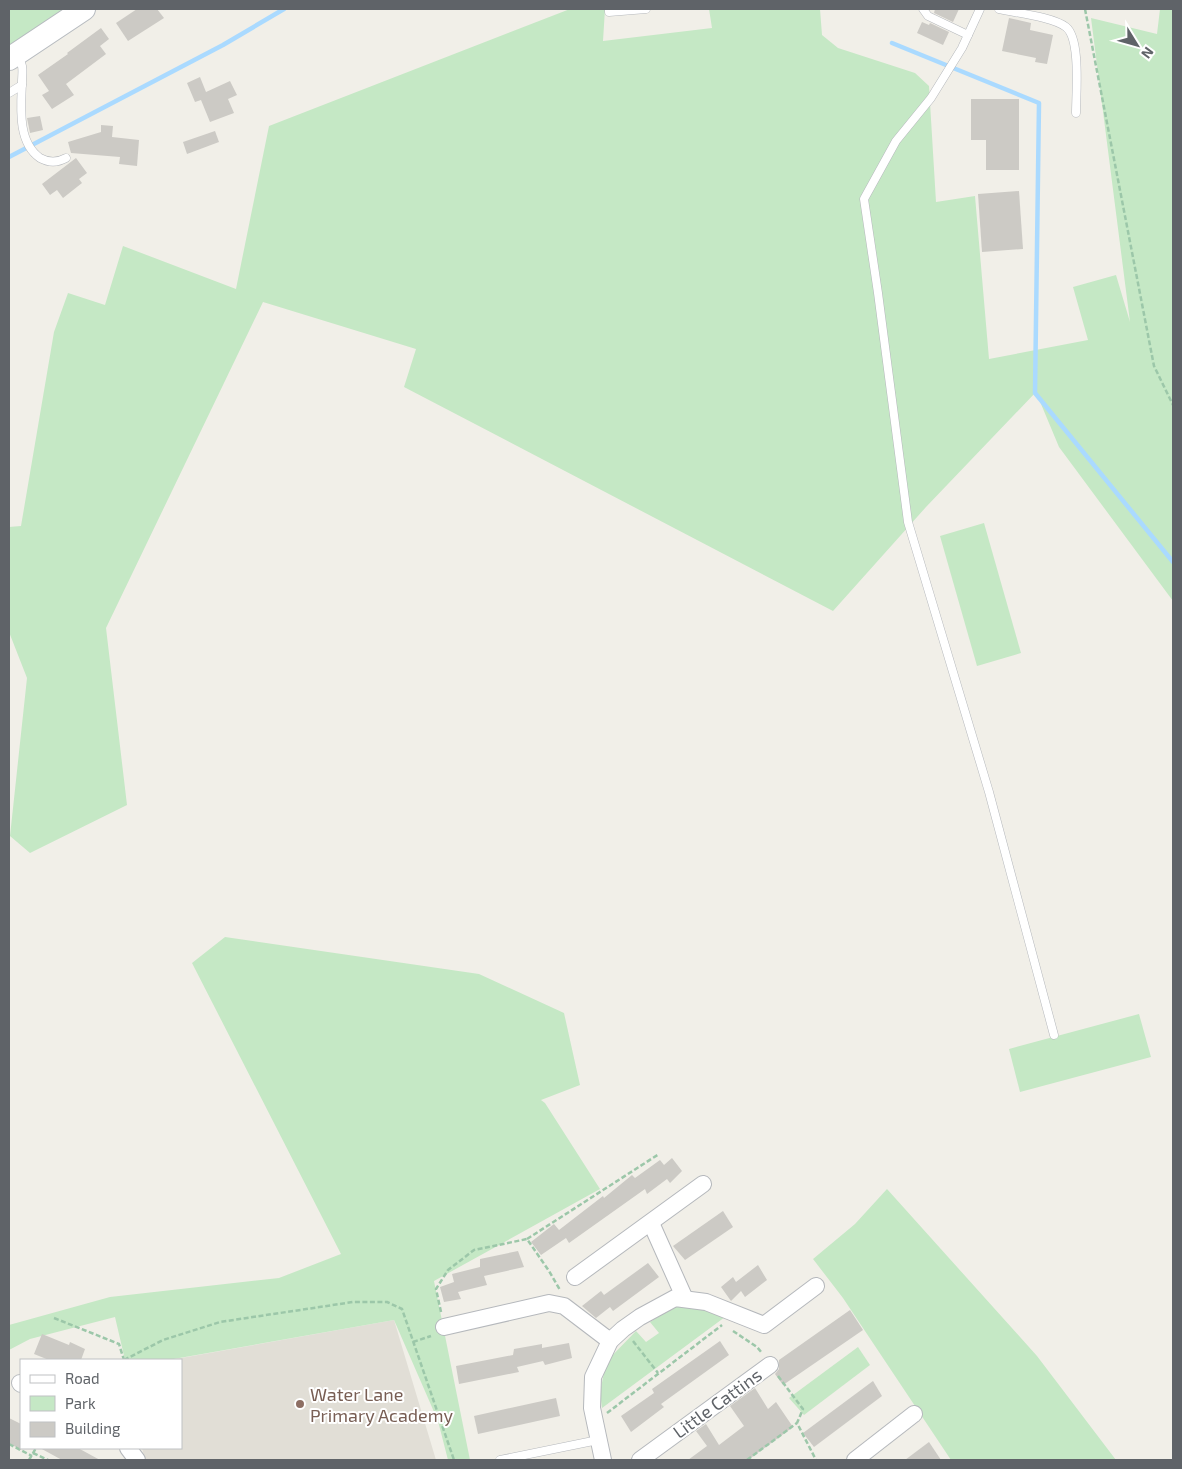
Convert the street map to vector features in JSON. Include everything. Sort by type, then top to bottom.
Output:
[{"type":"main road","points":[[13,56],[84,9]]},
{"type":"street","points":[[575,1277],[703,1184]]},
{"type":"street","points":[[650,1223],[685,1299]]},
{"type":"street","points":[[603,1460],[592,1408],[594,1378],[610,1341],[623,1329],[640,1317],[675,1298],[706,1302],[764,1325],[816,1286]]},
{"type":"street","points":[[441,1330],[549,1302],[564,1306],[610,1341]]},
{"type":"street","name":"Little Cattins","points":[[640,1460],[770,1364]]},
{"type":"street","points":[[855,1460],[914,1414]]},
{"type":"street","points":[[129,1449],[138,1460]]},
{"type":"lane","points":[[609,9],[609,12],[646,9]]},
{"type":"lane","points":[[923,9],[928,16],[968,35]]},
{"type":"lane","points":[[980,9],[962,48],[931,98],[896,142],[864,199],[908,522],[989,792],[1054,1035]]},
{"type":"lane","points":[[999,9],[1054,21],[1066,28],[1072,35],[1076,52],[1076,113]]},
{"type":"lane","points":[[13,56],[22,66],[21,102],[23,127],[32,151],[47,161],[60,161],[66,158]]},
{"type":"lane","points":[[9,93],[22,85]]},
{"type":"lane","points":[[500,1460],[598,1440]]},
{"type":"path","points":[[1085,9],[1154,366],[1173,405]]},
{"type":"path","points":[[439,1303],[436,1289],[444,1276],[448,1270],[474,1250],[527,1239],[659,1154]]},
{"type":"path","points":[[527,1239],[550,1271],[562,1293],[564,1306]]},
{"type":"path","points":[[126,1359],[163,1340],[220,1322],[353,1302],[387,1302],[402,1309],[454,1460]]},
{"type":"path","points":[[594,1423],[736,1313]]},
{"type":"path","points":[[54,1318],[119,1344],[124,1359]]},
{"type":"path","points":[[723,1324],[757,1347],[803,1409],[797,1423],[747,1460]]},
{"type":"path","points":[[623,1329],[658,1373]]},
{"type":"path","points":[[413,1342],[441,1330]]},
{"type":"path","points":[[797,1423],[816,1460]]},
{"type":"path","points":[[20,1449],[48,1460]]},
{"type":"path","points":[[29,1460],[35,1449]]},
{"type":"shaded area","name":"Water Lane Primary Academy","points":[[394,1320],[436,1460],[145,1460],[142,1449],[182,1449],[182,1359],[176,1359]]},
{"type":"green space","points":[[9,9],[70,9],[9,50]]},
{"type":"green space","points":[[570,9],[605,9],[603,41],[712,28],[709,9],[820,9],[822,35],[838,48],[915,73],[929,86],[936,202],[975,196],[989,359],[1088,340],[1073,287],[1116,275],[1130,322],[1091,18],[1157,34],[1160,9],[1173,9],[1173,601],[1059,447],[1036,392],[926,507],[833,611],[404,387],[416,349],[263,302],[106,628],[127,805],[30,853],[10,836],[27,678],[9,632],[9,527],[21,526],[54,332],[68,293],[105,305],[123,246],[236,289],[269,126]]},
{"type":"green space","points":[[984,523],[1021,653],[977,666],[940,536]]},
{"type":"green space","points":[[225,937],[479,974],[564,1013],[580,1085],[541,1100],[545,1103],[600,1189],[434,1281],[470,1460],[448,1460],[438,1421],[394,1320],[174,1359],[125,1359],[115,1317],[30,1339],[9,1350],[9,1325],[110,1297],[279,1278],[341,1254],[192,963]]},
{"type":"green space","points":[[1139,1014],[1151,1057],[1020,1092],[1009,1049]]},
{"type":"green space","points":[[887,1189],[1037,1356],[1116,1460],[951,1460],[843,1298],[813,1259],[855,1224]]},
{"type":"green space","points":[[689,1304],[725,1317],[602,1408],[600,1393],[606,1362],[636,1331],[646,1342],[659,1333],[650,1322],[677,1305]]},
{"type":"green space","points":[[858,1347],[870,1365],[804,1415],[789,1398]]},
{"type":"building","points":[[137,9],[157,9],[164,18],[128,41],[116,23]]},
{"type":"building","points":[[935,9],[959,9],[953,22],[934,13]]},
{"type":"building","points":[[1009,18],[1031,23],[1030,30],[1053,35],[1047,64],[1035,62],[1036,58],[1002,51]]},
{"type":"building","points":[[922,22],[929,25],[930,23],[949,32],[943,45],[917,33]]},
{"type":"building","points":[[101,28],[109,39],[100,46],[106,54],[66,84],[74,95],[52,109],[42,95],[49,91],[38,75]]},
{"type":"building","points":[[200,77],[206,92],[230,81],[237,95],[228,99],[234,113],[210,122],[201,100],[195,102],[187,83]]},
{"type":"building","points":[[971,99],[1019,99],[1019,170],[986,170],[986,140],[971,140]]},
{"type":"building","points":[[40,116],[43,130],[30,133],[27,118]]},
{"type":"building","points":[[101,125],[113,126],[112,137],[139,140],[137,166],[119,164],[120,157],[71,153],[68,142],[101,132]]},
{"type":"building","points":[[215,131],[219,142],[187,154],[183,142]]},
{"type":"building","points":[[76,158],[87,173],[79,179],[82,183],[63,198],[57,190],[50,195],[42,184]]},
{"type":"building","points":[[1019,191],[1023,249],[982,252],[978,194]]},
{"type":"building","points":[[672,1158],[682,1171],[670,1183],[667,1179],[647,1194],[645,1189],[569,1243],[566,1238],[541,1255],[531,1242],[554,1224],[559,1230],[603,1196],[604,1198],[632,1175],[635,1178],[660,1160],[664,1165]]},
{"type":"building","points":[[723,1211],[733,1227],[685,1260],[673,1246]]},
{"type":"building","points":[[518,1251],[524,1267],[484,1276],[487,1285],[458,1292],[461,1299],[444,1302],[440,1287],[454,1282],[452,1274],[480,1267],[480,1259]]},
{"type":"building","points":[[648,1263],[659,1277],[613,1311],[610,1307],[596,1318],[582,1306],[601,1291],[604,1295]]},
{"type":"building","points":[[758,1265],[767,1280],[745,1297],[741,1291],[731,1301],[721,1287],[733,1277],[736,1282]]},
{"type":"building","points":[[850,1310],[863,1330],[783,1385],[775,1374],[779,1369],[779,1360]]},
{"type":"building","points":[[42,1334],[69,1345],[70,1342],[85,1349],[81,1359],[46,1359],[34,1354]]},
{"type":"building","points":[[720,1341],[729,1355],[661,1404],[664,1407],[631,1432],[621,1416],[654,1393],[652,1389]]},
{"type":"building","points":[[569,1343],[572,1358],[545,1365],[543,1361],[517,1367],[519,1372],[459,1384],[456,1366],[513,1355],[514,1349],[542,1344],[542,1348]]},
{"type":"building","points":[[873,1381],[882,1396],[814,1447],[803,1433]]},
{"type":"building","points":[[755,1388],[768,1409],[776,1402],[793,1427],[748,1460],[688,1460],[707,1446],[696,1431],[706,1424],[719,1445],[744,1426],[730,1406]]},
{"type":"building","points":[[556,1398],[560,1416],[478,1434],[474,1416]]},
{"type":"building","points":[[9,1418],[20,1424],[21,1450],[9,1443]]},
{"type":"building","points":[[929,1442],[941,1460],[905,1460]]},
{"type":"building","points":[[42,1449],[80,1449],[100,1460],[62,1460]]},
{"type":"waterway","points":[[9,157],[223,45],[284,9]]},
{"type":"waterway","points":[[892,43],[1039,103],[1035,393],[1173,562]]},
{"type":"place","name":"Water Lane Primary Academy","points":[[300,1404]]}]
